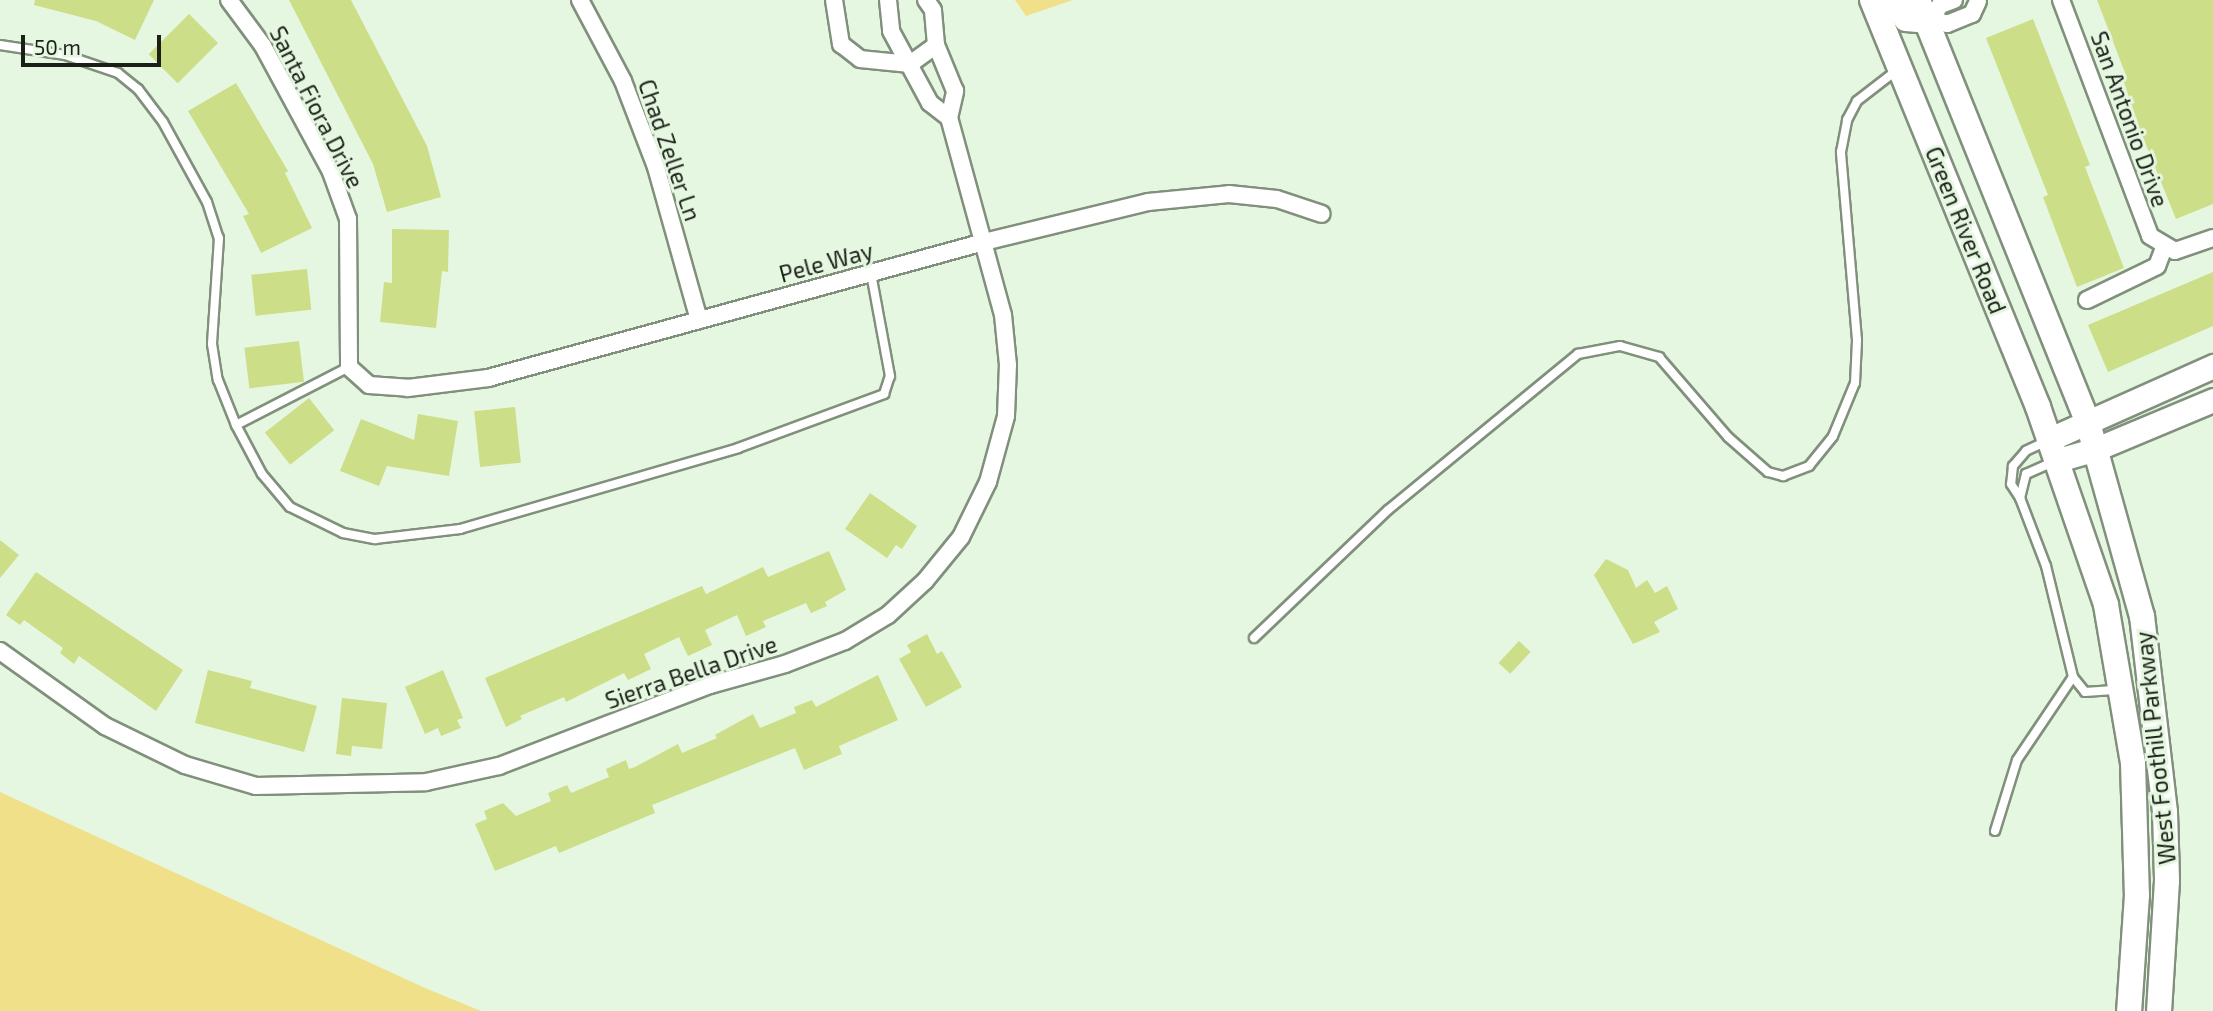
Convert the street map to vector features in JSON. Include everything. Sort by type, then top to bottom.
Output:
[{"type":"main road","name":"Green River Road","points":[[1872,0],[2054,450]]},
{"type":"main road","points":[[1894,0],[1906,19],[1926,13]]},
{"type":"main road","name":"Green River Road","points":[[1926,13],[2096,449]]},
{"type":"main road","points":[[2054,450],[2088,423],[2213,366]]},
{"type":"main road","points":[[2054,450],[2096,449],[2213,400]]},
{"type":"main road","name":"West Foothill Parkway","points":[[2096,449],[2142,616],[2157,719],[2168,881],[2159,1011]]},
{"type":"main road","name":"West Foothill Parkway","points":[[2054,450],[2106,605],[2123,690],[2133,763],[2137,895],[2129,1011]]},
{"type":"street","name":"Santa Fiora Drive","points":[[229,0],[263,46],[331,172],[348,219],[349,368]]},
{"type":"street","name":"Chad Zeller Ln","points":[[580,0],[623,81],[656,167],[699,320]]},
{"type":"street","points":[[834,0],[841,44],[860,59],[910,64],[936,46]]},
{"type":"street","name":"Sierra Bella Drive","points":[[888,0],[891,31],[930,103],[949,118]]},
{"type":"street","name":"Sierra Bella Drive","points":[[0,651],[105,726],[185,765],[256,786],[426,782],[499,766],[710,685],[785,664],[845,641],[888,615],[925,581],[961,537],[988,482],[1006,416],[1009,365],[1003,315],[949,118],[955,92],[936,46],[933,10],[926,0]]},
{"type":"street","points":[[1926,13],[1954,0]]},
{"type":"street","points":[[1926,13],[1947,24],[1972,14],[1978,0]]},
{"type":"street","name":"San Antonio Drive","points":[[2061,0],[2144,224],[2164,248]]},
{"type":"street","name":"Pele Way","points":[[349,368],[369,385],[408,388],[488,378],[984,242],[1148,202],[1228,194],[1278,199],[1322,214]]},
{"type":"street","points":[[2087,300],[2157,266],[2164,248],[2185,250],[2213,238]]},
{"type":"lane","points":[[0,45],[65,55],[117,73],[138,89],[163,122],[207,202],[219,238],[212,344],[218,380],[236,425],[262,474],[290,506],[315,523],[375,539],[460,528],[738,447],[884,394],[890,376],[871,273]]},
{"type":"lane","points":[[1254,638],[1388,510],[1578,354],[1620,346],[1659,357],[1749,458],[1783,476],[1809,466],[1833,436],[1855,383],[1857,340],[1841,152],[1847,120],[1857,101],[1899,68]]},
{"type":"lane","points":[[236,425],[349,368]]},
{"type":"lane","points":[[2020,498],[2026,474],[2054,450]]},
{"type":"lane","points":[[2054,450],[2026,451],[2012,466],[2011,484],[2020,498],[2046,566],[2073,677],[2085,692],[2123,690]]},
{"type":"lane","points":[[1995,831],[2017,760],[2073,677]]},
{"type":"shaded area","points":[[1015,0],[1073,0],[1026,16]]},
{"type":"shaded area","points":[[0,792],[425,988],[481,1011],[0,1011]]},
{"type":"building","points":[[35,0],[154,0],[135,40],[96,21],[34,5]]},
{"type":"building","points":[[289,0],[351,0],[427,146],[441,197],[387,212],[373,164]]},
{"type":"building","points":[[2097,0],[2213,0],[2213,204],[2176,219],[2140,130],[2123,79],[2127,78]]},
{"type":"building","points":[[189,14],[218,43],[178,83],[149,54]]},
{"type":"building","points":[[2033,19],[2090,165],[2085,167],[2124,268],[2077,287],[2043,197],[2048,195],[1986,38]]},
{"type":"building","points":[[236,83],[288,171],[285,173],[312,228],[261,253],[243,216],[249,214],[188,111]]},
{"type":"building","points":[[392,229],[449,230],[448,272],[442,271],[436,328],[380,322],[384,282],[392,283]]},
{"type":"building","points":[[307,269],[311,310],[256,316],[251,275]]},
{"type":"building","points":[[2213,272],[2213,326],[2108,372],[2088,325]]},
{"type":"building","points":[[299,341],[304,382],[249,388],[244,348]]},
{"type":"building","points":[[309,398],[334,430],[290,465],[265,432]]},
{"type":"building","points":[[515,407],[521,463],[480,467],[474,411]]},
{"type":"building","points":[[418,414],[458,421],[449,476],[387,466],[379,486],[340,471],[361,419],[414,440]]},
{"type":"building","points":[[870,493],[917,526],[902,549],[896,545],[887,558],[845,529]]},
{"type":"building","points":[[0,540],[19,555],[0,578]]},
{"type":"building","points":[[829,551],[846,590],[825,602],[827,606],[811,613],[806,603],[763,621],[766,627],[746,636],[737,615],[705,630],[712,645],[688,656],[679,637],[644,654],[651,669],[628,680],[624,673],[566,702],[564,697],[520,716],[522,719],[506,727],[485,678],[702,586],[706,594],[763,567],[768,577]]},
{"type":"building","points":[[1606,559],[1628,570],[1636,588],[1647,580],[1655,593],[1667,586],[1678,609],[1654,622],[1660,632],[1633,644],[1594,575]]},
{"type":"building","points":[[36,572],[183,670],[156,711],[79,656],[74,664],[60,653],[63,648],[24,620],[20,625],[6,615]]},
{"type":"building","points":[[927,634],[937,654],[942,651],[962,687],[926,707],[899,659],[911,652],[907,645]]},
{"type":"building","points":[[1519,641],[1531,652],[1510,674],[1499,663]]},
{"type":"building","points":[[208,670],[252,681],[250,688],[317,706],[304,752],[195,723]]},
{"type":"building","points":[[443,670],[463,718],[457,720],[461,728],[441,736],[438,728],[425,734],[405,687]]},
{"type":"building","points":[[878,675],[898,720],[839,746],[842,754],[804,770],[795,748],[652,805],[655,813],[559,853],[556,846],[495,871],[475,824],[487,819],[484,811],[503,803],[516,816],[551,801],[548,793],[567,785],[571,793],[609,777],[606,769],[626,760],[629,769],[678,744],[682,753],[717,738],[715,735],[753,714],[760,728],[796,713],[794,707],[812,700],[816,707]]},
{"type":"building","points":[[342,698],[387,703],[382,749],[352,746],[351,756],[336,754]]}]
